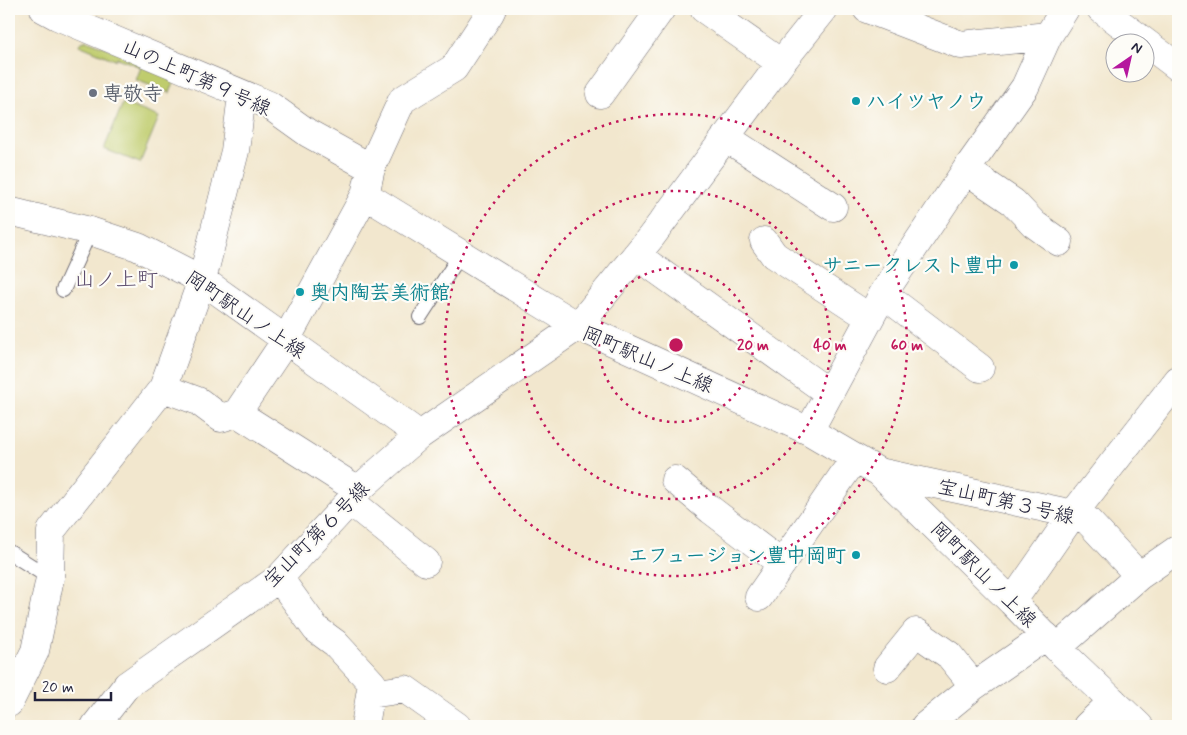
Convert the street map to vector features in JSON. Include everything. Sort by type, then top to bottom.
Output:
[{"type":"street","name":"山の上町第９号線","points":[[44,9],[269,105],[308,133],[371,168]]},
{"type":"street","points":[[600,94],[661,9]]},
{"type":"street","points":[[704,9],[781,63]]},
{"type":"street","points":[[365,195],[578,326],[636,255],[824,9]]},
{"type":"street","points":[[867,9],[962,46],[1048,36]]},
{"type":"street","points":[[809,431],[883,294],[966,170],[1025,87],[1048,36],[1066,9]]},
{"type":"street","points":[[1101,9],[1178,67]]},
{"type":"street","points":[[163,388],[198,401],[221,418],[237,412],[286,340],[365,195],[371,168],[402,100],[454,68],[489,10]]},
{"type":"street","points":[[9,703],[35,650],[50,578],[51,531],[163,388],[202,280],[235,151],[242,95]]},
{"type":"street","points":[[725,137],[833,207]]},
{"type":"street","points":[[966,170],[1013,202],[1034,224],[1059,242]]},
{"type":"street","name":"岡町駅山ノ上線","points":[[9,211],[90,231],[138,247],[202,280],[420,435],[578,326],[809,431],[879,472],[1139,726]]},
{"type":"street","points":[[764,241],[774,255],[870,318]]},
{"type":"street","points":[[636,255],[829,393]]},
{"type":"street","points":[[883,294],[980,368]]},
{"type":"street","points":[[1012,602],[1073,514],[1178,380]]},
{"type":"street","points":[[237,412],[354,495],[426,562]]},
{"type":"street","name":"宝山町第６号線","points":[[95,726],[127,686],[278,578],[354,495],[420,435]]},
{"type":"street","points":[[760,596],[855,458]]},
{"type":"street","name":"宝山町第３号線","points":[[879,472],[1073,514],[1088,521],[1139,576]]},
{"type":"street","points":[[675,480],[782,564]]},
{"type":"street","points":[[925,726],[974,686],[1052,642],[1178,549]]},
{"type":"street","points":[[278,578],[316,629],[335,643],[372,683],[365,726]]},
{"type":"street","points":[[886,668],[916,632],[948,655],[974,686]]},
{"type":"street","points":[[370,694],[405,689],[457,726]]},
{"type":"street","points":[[1087,726],[1114,701]]},
{"type":"lane","points":[[63,290],[90,231]]},
{"type":"lane","points":[[420,317],[462,254]]},
{"type":"lane","points":[[9,552],[50,578]]},
{"type":"green space","points":[[87,40],[144,63],[143,67],[175,80],[170,93],[136,80],[141,67],[117,58],[115,60],[79,45]]},
{"type":"green space","points":[[123,103],[159,117],[140,163],[104,149]]},
{"type":"place","name":"専敬寺","points":[[93,93]]},
{"type":"place","name":"ハイツヤノウ","points":[[856,101]]},
{"type":"place","name":"サニークレスト豊中","points":[[1014,265]]},
{"type":"place","name":"奥内陶芸美術館","points":[[300,292]]},
{"type":"place","name":"エフュージョン豊中岡町","points":[[856,555]]},
{"type":"district","name":"山ノ上町","points":[[116,279]]}]
